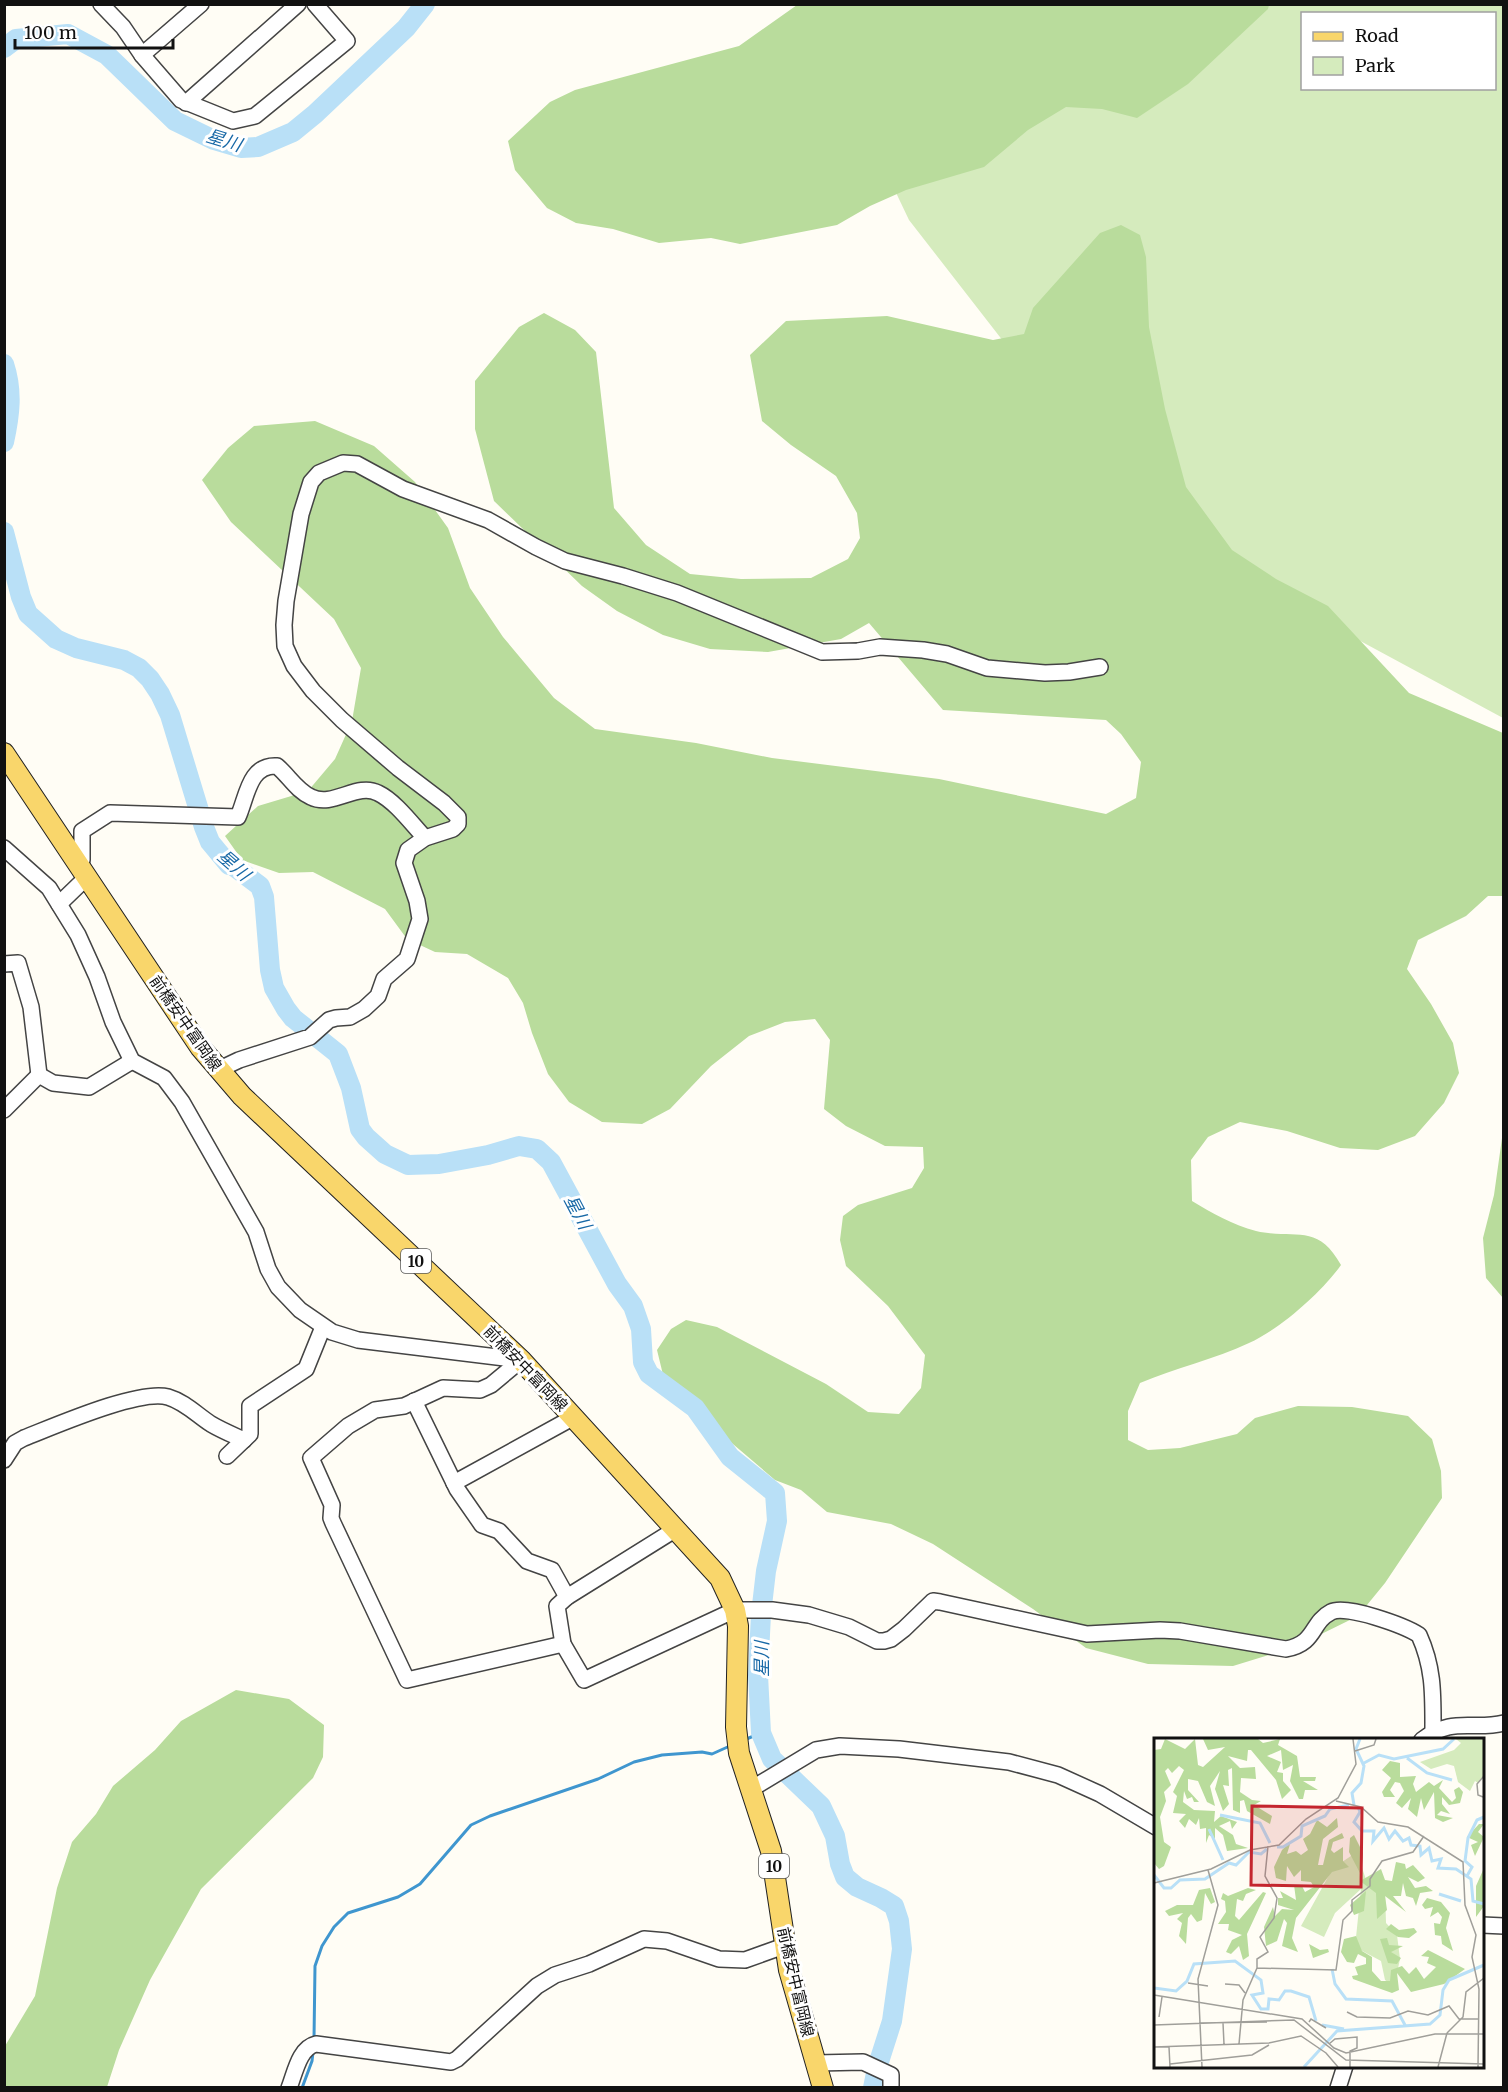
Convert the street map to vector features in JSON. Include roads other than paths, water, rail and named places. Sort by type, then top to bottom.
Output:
[{"type":"main road","name":"前橋安中富岡線","points":[[4,753],[200,1047],[218,1070],[242,1096],[521,1360],[720,1578],[735,1610],[738,1642],[737,1738],[739,1753],[759,1785],[775,1870],[784,1946],[823,2088]]},
{"type":"street","points":[[101,4],[123,27],[142,56],[181,100],[233,121],[255,116],[347,41],[315,4]]},
{"type":"street","points":[[142,56],[201,4]]},
{"type":"street","points":[[186,103],[298,4]]},
{"type":"street","points":[[218,1070],[239,1060],[310,1037],[329,1020],[350,1017],[364,1009],[378,996],[384,979],[407,959],[420,919],[417,901],[404,863],[408,850],[425,838],[453,829],[458,824],[458,817],[444,803],[398,768],[342,720],[294,666],[285,646],[286,601],[301,514],[311,482],[319,473],[342,463],[357,464],[403,489],[488,520],[566,561],[677,593],[822,652],[858,651],[880,647],[923,650],[947,654],[987,668],[1046,673],[1100,667]]},
{"type":"street","points":[[59,904],[83,871],[82,831],[107,814],[238,817],[250,781],[260,769],[270,765],[277,766],[296,787],[311,798],[323,800],[369,790],[379,793],[403,813],[425,838]]},
{"type":"street","points":[[4,848],[49,888],[78,935],[97,977],[113,1022],[132,1061],[164,1078],[182,1102],[256,1232],[268,1269],[278,1287],[300,1310],[332,1332],[358,1340],[521,1360]]},
{"type":"street","points":[[4,964],[18,963],[31,1007],[39,1075]]},
{"type":"street","points":[[39,1075],[52,1083],[89,1087],[132,1061]]},
{"type":"street","points":[[4,1110],[39,1075]]},
{"type":"street","points":[[227,1456],[250,1434],[250,1406],[306,1369],[323,1327]]},
{"type":"street","points":[[521,1360],[491,1385],[480,1390],[443,1388],[404,1406],[375,1410],[348,1425],[311,1458],[332,1505],[333,1523],[407,1680],[563,1644]]},
{"type":"street","points":[[4,1460],[15,1443],[24,1438],[95,1411],[158,1395],[181,1402],[211,1424],[244,1440]]},
{"type":"street","points":[[414,1401],[454,1483],[482,1525],[499,1531],[527,1561],[552,1570],[567,1597]]},
{"type":"street","points":[[454,1483],[574,1417]]},
{"type":"street","points":[[676,1529],[567,1597],[557,1606],[563,1644],[584,1680],[735,1610],[772,1610],[809,1615],[849,1627],[877,1641],[884,1641],[904,1629],[933,1601],[1087,1634],[1170,1630],[1286,1649],[1297,1647],[1307,1641],[1326,1616],[1333,1611],[1350,1611],[1419,1635],[1428,1656],[1433,1691],[1427,1735]]},
{"type":"street","points":[[1427,1735],[1449,1725],[1503,1723]]},
{"type":"street","points":[[759,1785],[816,1750],[840,1746],[899,1749],[1009,1762],[1058,1775],[1100,1794],[1154,1826]]},
{"type":"street","points":[[1484,1925],[1503,1926]]},
{"type":"street","points":[[289,2088],[303,2053],[316,2044],[451,2062],[537,1986],[555,1975],[589,1964],[644,1939],[667,1941],[719,1959],[745,1960],[784,1946]]},
{"type":"street","points":[[816,2063],[863,2062],[891,2075],[891,2088]]},
{"type":"street","points":[[1338,2088],[1345,2068]]},
{"type":"waterway","name":"星川","points":[[4,48],[16,39],[68,34],[107,55],[175,121],[214,140],[241,148],[258,147],[293,132],[315,114],[406,28],[425,4]]},
{"type":"waterway","name":"星川","points":[[4,364],[9,384],[10,403],[4,442]]},
{"type":"waterway","name":"星川","points":[[4,532],[21,597],[28,614],[56,639],[76,648],[124,660],[139,668],[160,694],[170,715],[210,842],[229,865],[260,886],[264,897],[270,970],[274,988],[293,1018],[338,1054],[351,1088],[360,1129],[366,1137],[385,1154],[408,1165],[439,1164],[488,1155],[519,1146],[537,1149],[551,1162],[617,1284],[633,1306],[641,1329],[643,1362],[649,1374],[695,1408],[730,1457],[775,1493],[777,1521],[766,1571],[761,1614],[758,1675],[761,1733],[772,1759],[821,1806],[835,1836],[845,1877],[857,1887],[894,1906],[899,1921],[902,1949],[892,2021],[873,2088]]},
{"type":"waterway","points":[[744,1740],[761,1733]]},
{"type":"waterway","points":[[314,2039],[315,1966],[322,1946],[334,1927],[348,1913],[398,1897],[420,1884],[471,1825],[490,1816],[598,1779],[634,1762],[662,1755],[702,1752],[712,1754],[732,1745]]},
{"type":"waterway","points":[[302,2088],[313,2052]]}]
